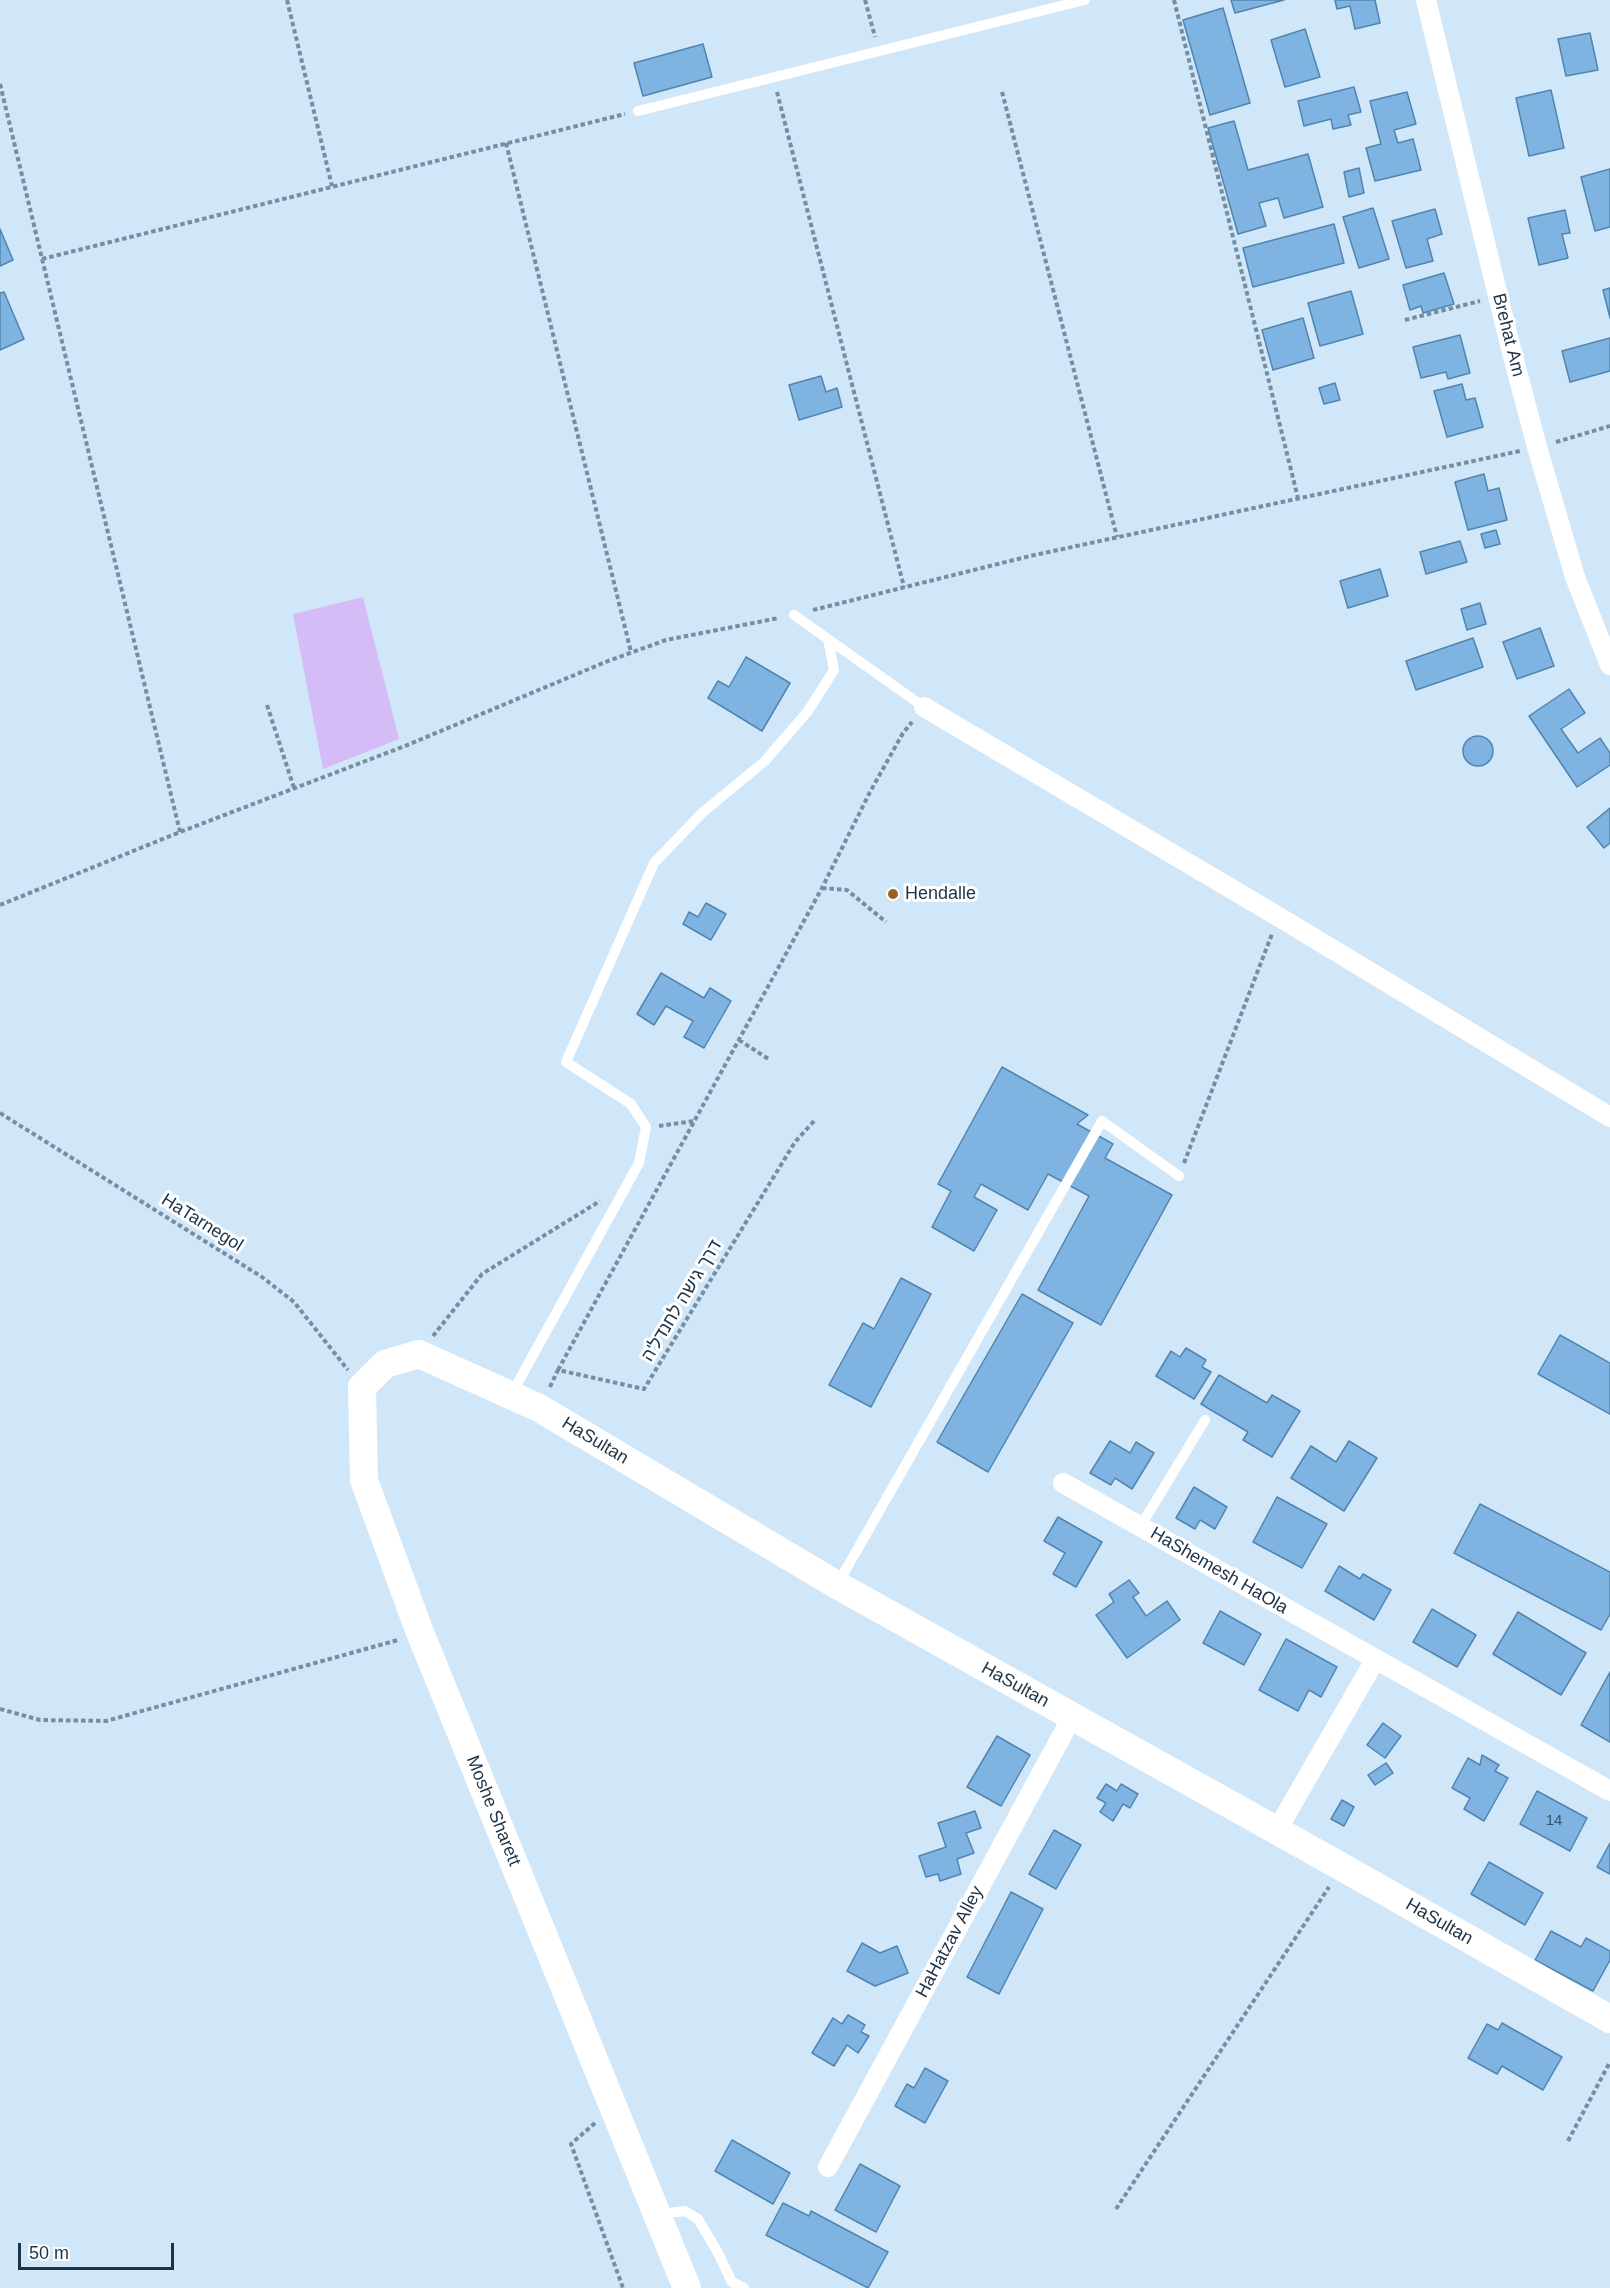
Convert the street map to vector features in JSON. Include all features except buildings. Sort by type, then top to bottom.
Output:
[{"type":"street","name":"Brehat Am","points":[[1426,0],[1540,458],[1575,577],[1610,665]]},
{"type":"street","points":[[924,707],[1279,917],[1610,1117]]},
{"type":"street","points":[[362,1387],[385,1364],[419,1354]]},
{"type":"street","name":"HaSultan","points":[[419,1354],[539,1408],[837,1585],[1610,2019]]},
{"type":"street","name":"Moshe Sharett","points":[[362,1387],[364,1480],[426,1647],[687,2288]]},
{"type":"street","name":"HaShemesh HaOla","points":[[1064,1483],[1610,1791]]},
{"type":"street","points":[[1277,1830],[1375,1660]]},
{"type":"street","name":"HaHatzav Alley","points":[[828,2167],[1072,1717]]},
{"type":"lane","points":[[638,111],[1085,0]]},
{"type":"lane","points":[[794,615],[924,707]]},
{"type":"lane","points":[[510,1395],[639,1163],[646,1127],[631,1104],[566,1062],[654,863],[702,813],[765,761],[808,711],[834,670],[828,639]]},
{"type":"lane","points":[[837,1585],[1102,1121],[1179,1176]]},
{"type":"lane","points":[[1140,1527],[1205,1420]]},
{"type":"lane","points":[[657,2214],[685,2211],[698,2219],[732,2282],[744,2288]]},
{"type":"path","points":[[287,0],[332,186]]},
{"type":"path","points":[[866,0],[878,51]]},
{"type":"path","points":[[1174,0],[1298,498]]},
{"type":"path","points":[[773,77],[904,587]]},
{"type":"path","points":[[0,84],[180,832]]},
{"type":"path","points":[[1002,92],[1117,537]]},
{"type":"path","points":[[42,259],[638,111]]},
{"type":"path","points":[[506,143],[631,653]]},
{"type":"path","points":[[1406,320],[1498,296]]},
{"type":"path","points":[[267,705],[294,789]]},
{"type":"path","points":[[539,1408],[822,888],[870,792],[903,733],[924,707]]},
{"type":"path","points":[[822,888],[847,890],[886,922]]},
{"type":"path","points":[[1179,1176],[1279,917]]},
{"type":"path","points":[[739,1040],[770,1060]]},
{"type":"path","name":"HaTarnegol","points":[[0,1113],[262,1277],[294,1302],[362,1387]]},
{"type":"path","name":"דרך גישה לחנדל'ה","points":[[558,1370],[644,1389],[795,1142],[815,1120]]},
{"type":"path","points":[[646,1127],[694,1121]]},
{"type":"path","points":[[419,1354],[482,1274],[628,1183]]},
{"type":"path","points":[[0,1709],[40,1720],[106,1721],[406,1638],[426,1647]]},
{"type":"path","points":[[1116,2209],[1342,1867]]},
{"type":"path","points":[[1568,2141],[1610,2062]]},
{"type":"path","points":[[613,2106],[571,2144],[622,2288]]},
{"type":"shaded area","points":[[363,597],[399,739],[323,769],[293,614]]},
{"type":"place","name":"Hendalle","points":[[893,894]]}]
